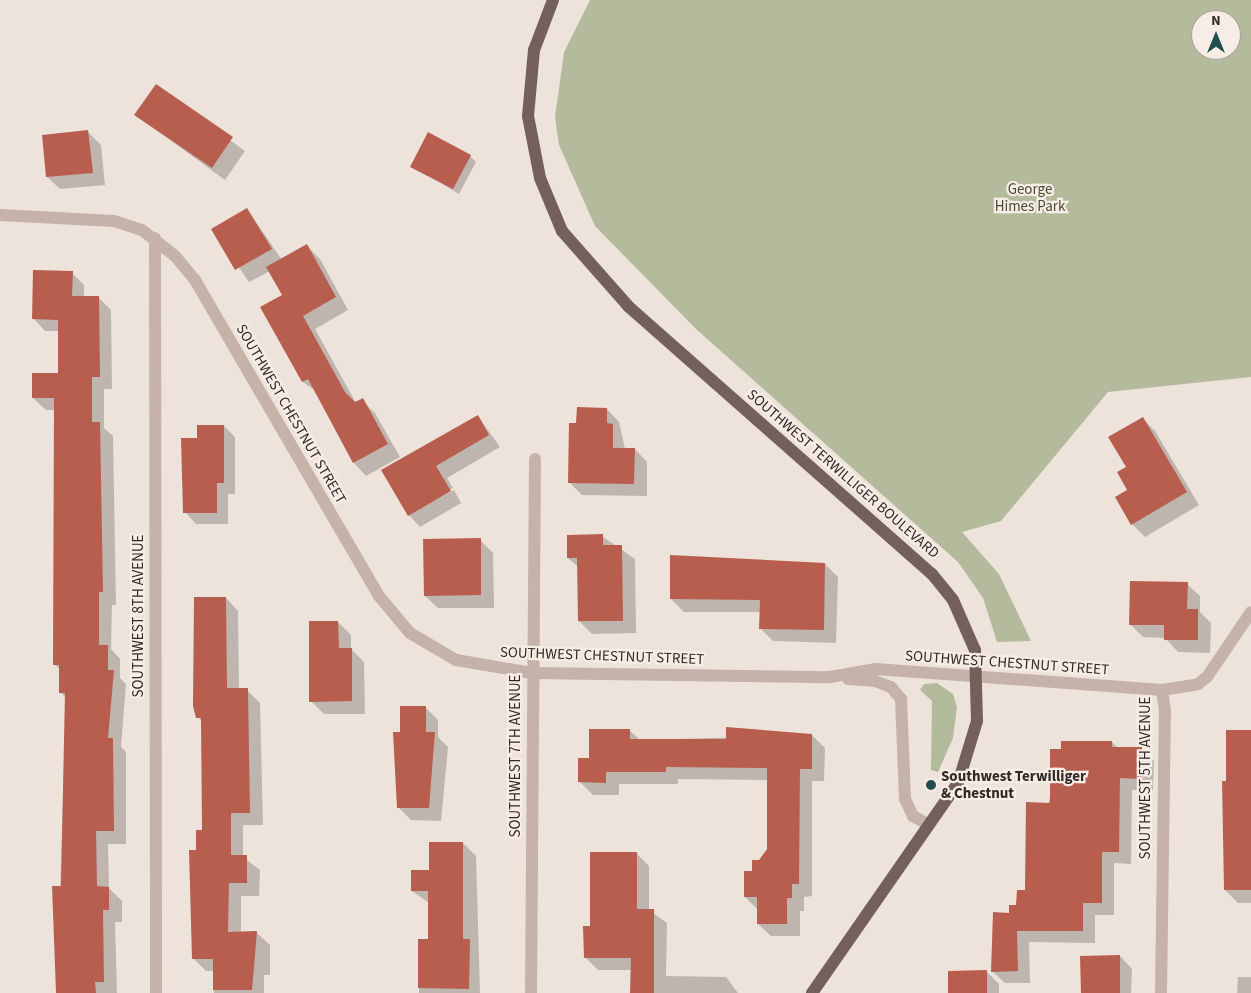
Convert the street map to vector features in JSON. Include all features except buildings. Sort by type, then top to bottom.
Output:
[{"type":"main road","name":"SOUTHWEST TERWILLIGER BOULEVARD","points":[[553,0],[534,50],[528,116],[540,178],[562,231],[629,308],[932,574],[968,630],[979,677],[970,756],[958,783],[812,993]]},
{"type":"street","name":"SOUTHWEST CHESTNUT STREET","points":[[0,215],[114,220],[155,238],[195,280],[379,596],[410,633],[456,660],[532,673],[830,678],[876,669],[1162,690]]},
{"type":"street","name":"SOUTHWEST 8TH AVENUE","points":[[155,238],[156,993]]},
{"type":"street","name":"SOUTHWEST 7TH AVENUE","points":[[531,993],[535,459]]},
{"type":"street","name":"SOUTHWEST 5TH AVENUE","points":[[1161,993],[1166,711],[1162,690],[1198,684],[1207,677],[1251,612]]},
{"type":"street","points":[[830,678],[875,681],[891,687],[901,698],[905,799],[914,816],[929,825]]},
{"type":"green space","name":"George Himes Park","points":[[590,0],[1251,0],[1251,377],[1108,392],[1001,521],[962,532],[999,574],[1031,641],[997,642],[983,598],[958,562],[696,329],[595,226],[559,145],[555,117],[564,52]]},
{"type":"green space","points":[[937,683],[953,694],[957,707],[953,738],[938,772],[931,770],[932,701],[920,690],[924,684]]},
{"type":"place","name":"Southwest Terwilliger & Chestnut","points":[[931,785]]}]
